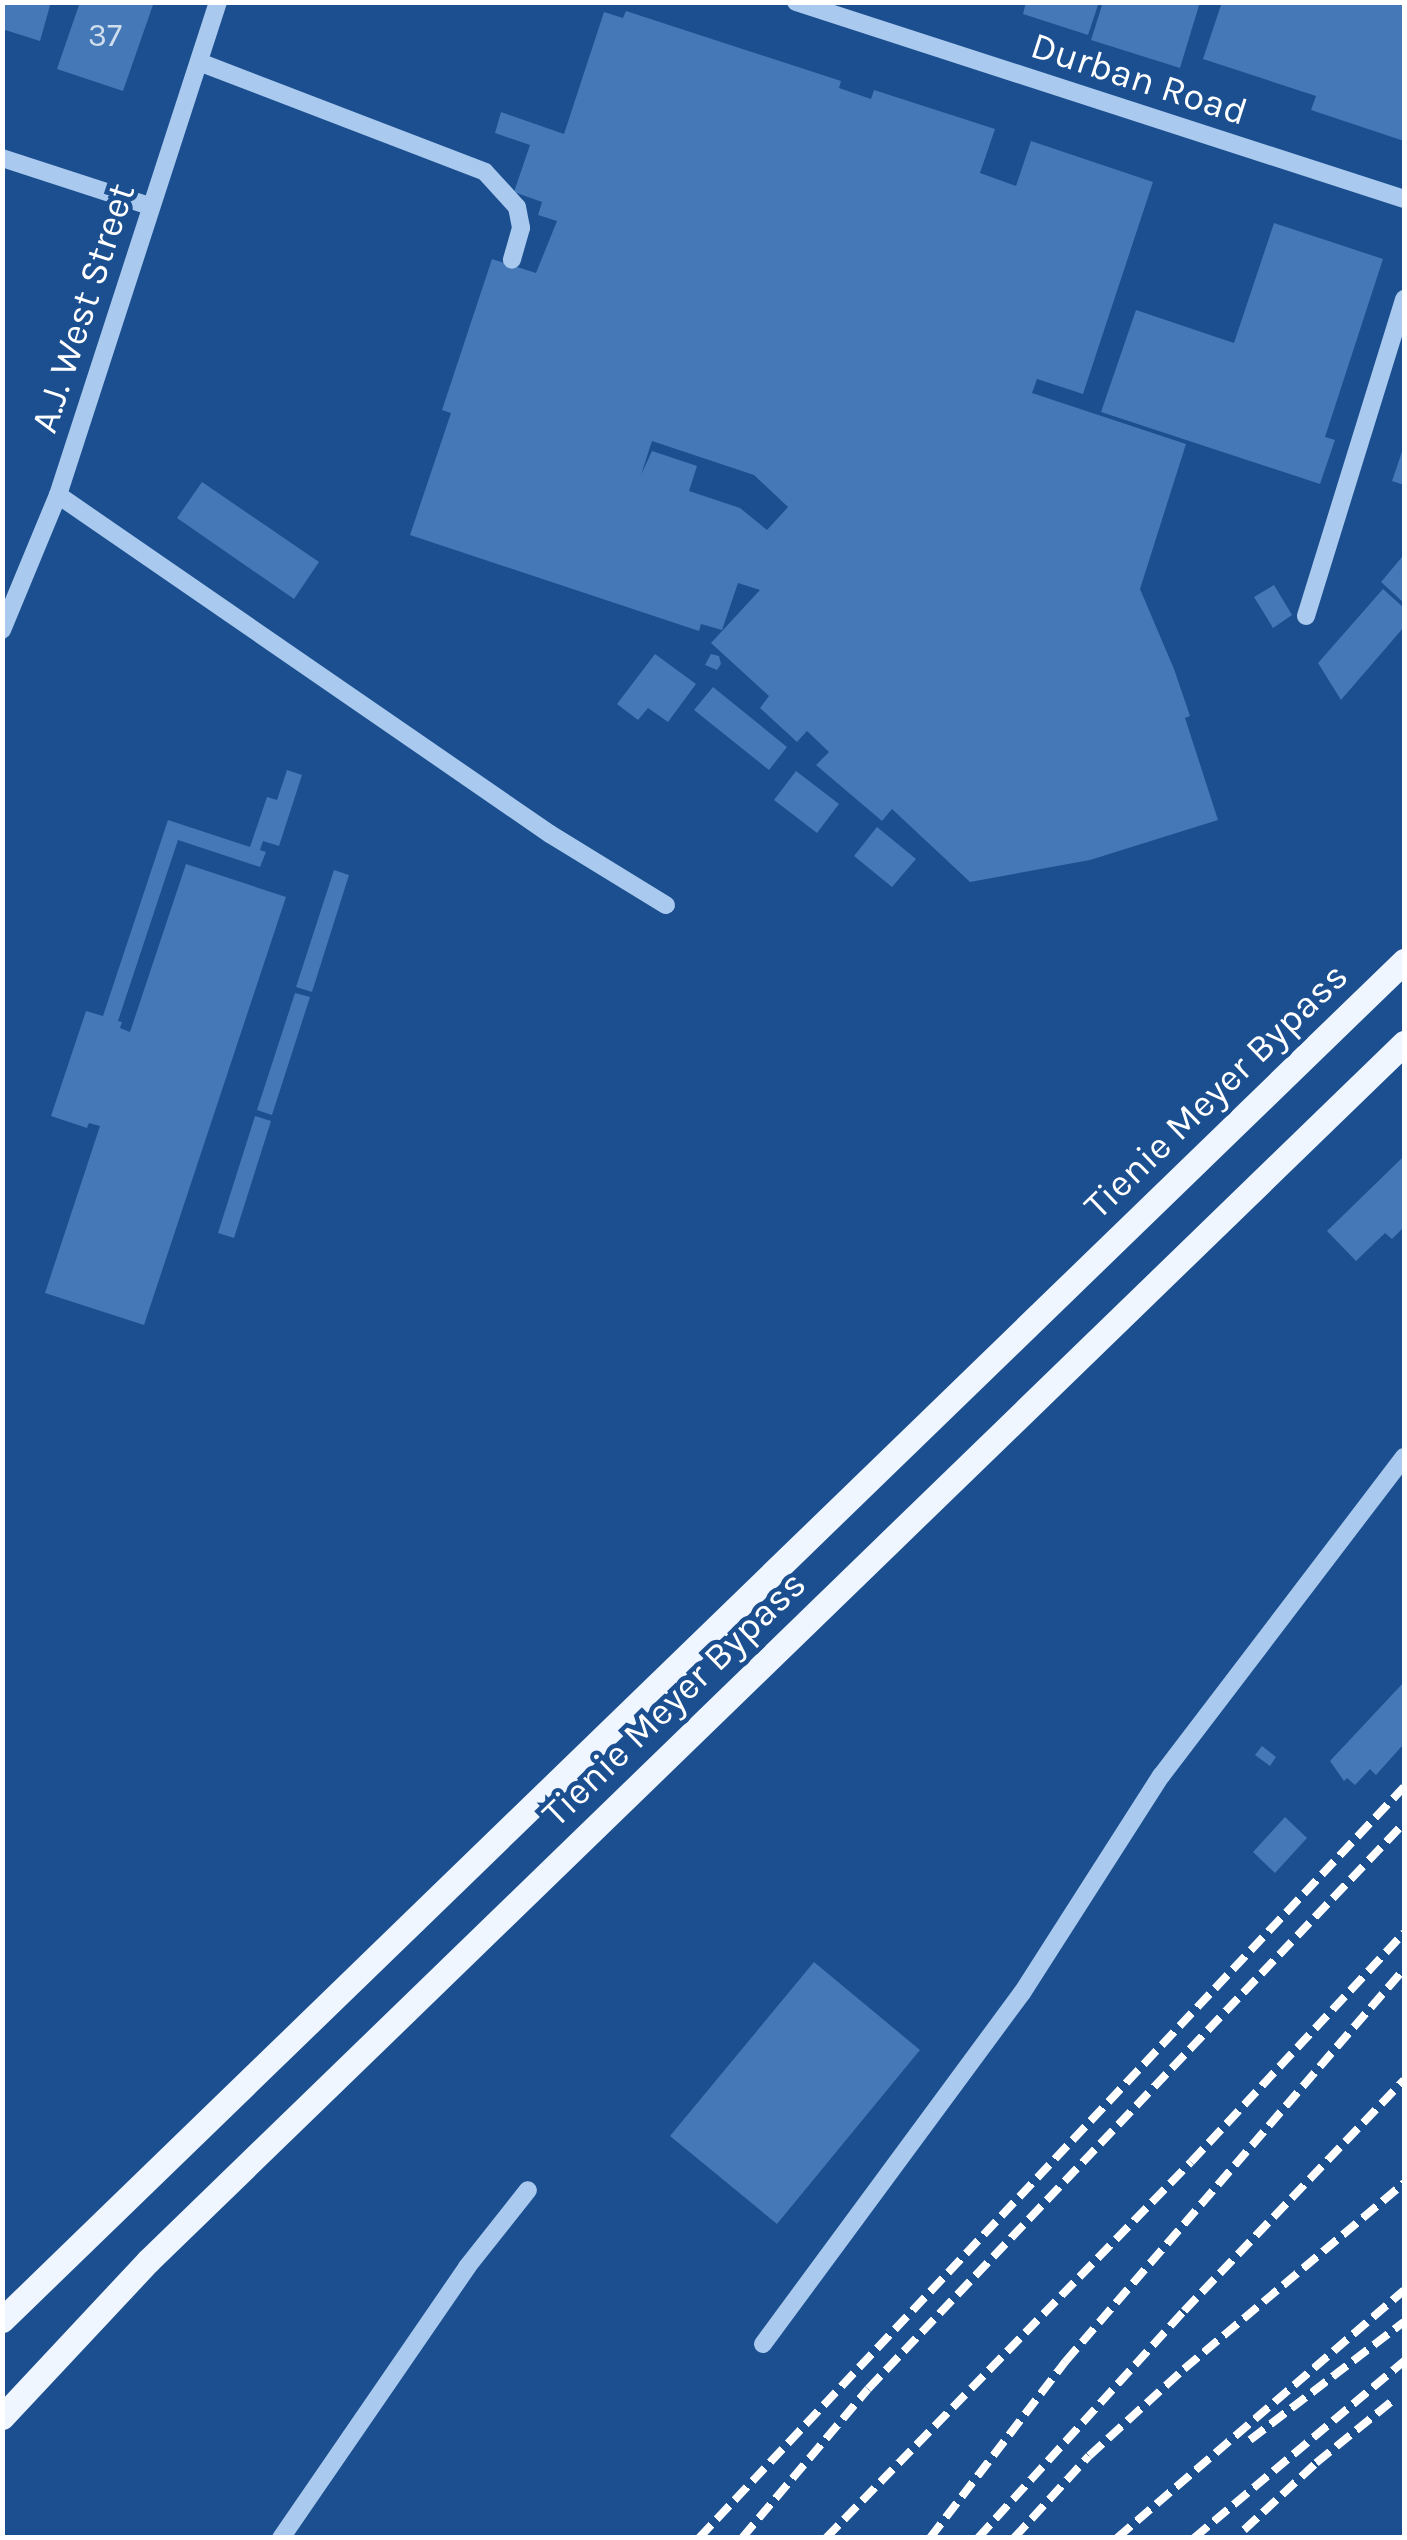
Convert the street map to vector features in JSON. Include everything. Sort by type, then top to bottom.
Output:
[{"type":"main road","name":"Tienie Meyer Bypass","points":[[2,2320],[1404,961]]},
{"type":"main road","name":"Tienie Meyer Bypass","points":[[2,2417],[148,2261],[1404,1043]]},
{"type":"street","name":"A.J. West Street","points":[[2,630],[58,495],[218,2]]},
{"type":"street","name":"Durban Road","points":[[796,2],[1404,199]]},
{"type":"street","points":[[199,62],[485,172],[517,207],[521,228],[512,260]]},
{"type":"street","points":[[2,158],[150,206]]},
{"type":"street","points":[[1306,616],[1404,298]]},
{"type":"street","points":[[58,495],[550,834],[666,906]]},
{"type":"street","points":[[763,2344],[1022,1994],[1161,1776],[1404,1457]]},
{"type":"street","points":[[281,2538],[466,2267],[528,2190]]},
{"type":"building","points":[[2,2],[51,2],[40,41],[2,29]]},
{"type":"building","points":[[80,2],[154,2],[123,91],[57,69]]},
{"type":"building","points":[[1026,2],[1099,2],[1088,35],[1023,14]]},
{"type":"building","points":[[1103,2],[1200,2],[1180,68],[1091,40]]},
{"type":"building","points":[[1222,2],[1404,2],[1404,141],[1311,110],[1316,96],[1203,59]]},
{"type":"building","points":[[626,11],[841,81],[839,88],[871,99],[874,90],[995,129],[980,173],[1016,186],[1031,141],[1153,182],[1083,394],[1037,379],[1032,393],[1186,444],[1140,589],[1190,716],[1185,718],[1218,820],[1090,860],[970,882],[892,809],[882,821],[816,765],[829,752],[807,731],[797,742],[760,708],[769,696],[711,643],[760,590],[738,583],[722,630],[701,624],[699,631],[410,535],[451,413],[442,410],[492,259],[536,273],[557,221],[538,215],[542,202],[514,192],[530,145],[495,133],[501,112],[564,134],[604,12],[623,18]],"holes":[[[652,441],[754,475],[788,507],[767,530],[740,508],[689,491],[697,466],[652,451],[641,475]]]},
{"type":"building","points":[[1274,223],[1383,259],[1325,437],[1335,440],[1320,484],[1101,412],[1136,310],[1234,343]]},
{"type":"building","points":[[1404,446],[1404,485],[1392,481]]},
{"type":"building","points":[[202,482],[319,562],[294,599],[177,518]]},
{"type":"building","points":[[1404,559],[1404,603],[1381,582]]},
{"type":"building","points":[[1274,585],[1292,615],[1273,628],[1254,597]]},
{"type":"building","points":[[1383,589],[1404,608],[1404,627],[1341,700],[1318,663]]},
{"type":"building","points":[[655,654],[696,684],[668,722],[648,708],[638,720],[617,704]]},
{"type":"building","points":[[711,654],[719,656],[721,664],[717,670],[705,665]]},
{"type":"building","points":[[713,687],[787,747],[769,770],[694,710]]},
{"type":"building","points":[[287,770],[302,775],[279,846],[263,841],[260,850],[266,852],[260,867],[178,840],[118,1021],[122,1022],[120,1028],[130,1032],[186,864],[286,897],[144,1325],[45,1293],[100,1126],[89,1123],[87,1128],[51,1116],[86,1011],[103,1016],[168,820],[250,847],[267,797],[277,800]]},
{"type":"building","points":[[796,771],[839,804],[817,833],[774,800]]},
{"type":"building","points":[[877,827],[916,859],[892,887],[854,856]]},
{"type":"building","points":[[334,870],[349,875],[312,992],[296,987]]},
{"type":"building","points":[[295,993],[310,997],[272,1115],[257,1110]]},
{"type":"building","points":[[255,1116],[271,1121],[234,1238],[218,1233]]},
{"type":"building","points":[[1402,1158],[1404,1227],[1392,1239],[1385,1233],[1356,1261],[1327,1231]]},
{"type":"building","points":[[1404,1682],[1404,1749],[1402,1746],[1376,1775],[1370,1769],[1355,1785],[1347,1778],[1344,1781],[1330,1761]]},
{"type":"building","points":[[1262,1746],[1276,1757],[1270,1766],[1255,1755]]},
{"type":"building","points":[[1285,1817],[1307,1838],[1275,1873],[1253,1852]]},
{"type":"building","points":[[814,1962],[920,2050],[777,2224],[670,2136]]},
{"type":"railway","points":[[699,2538],[1404,1787]]},
{"type":"railway","points":[[742,2538],[868,2389],[1404,1823]]},
{"type":"railway","points":[[826,2538],[1191,2162],[1404,1933]]},
{"type":"railway","points":[[930,2538],[1065,2362],[1404,1969]]},
{"type":"railway","points":[[978,2538],[1184,2311],[1404,2080]]},
{"type":"railway","points":[[1014,2538],[1089,2456],[1184,2369],[1404,2183]]},
{"type":"railway","points":[[1117,2538],[1404,2290]]},
{"type":"railway","points":[[1250,2440],[1404,2322]]},
{"type":"railway","points":[[1194,2538],[1404,2361]]},
{"type":"railway","points":[[1244,2530],[1316,2463],[1392,2401]]}]
